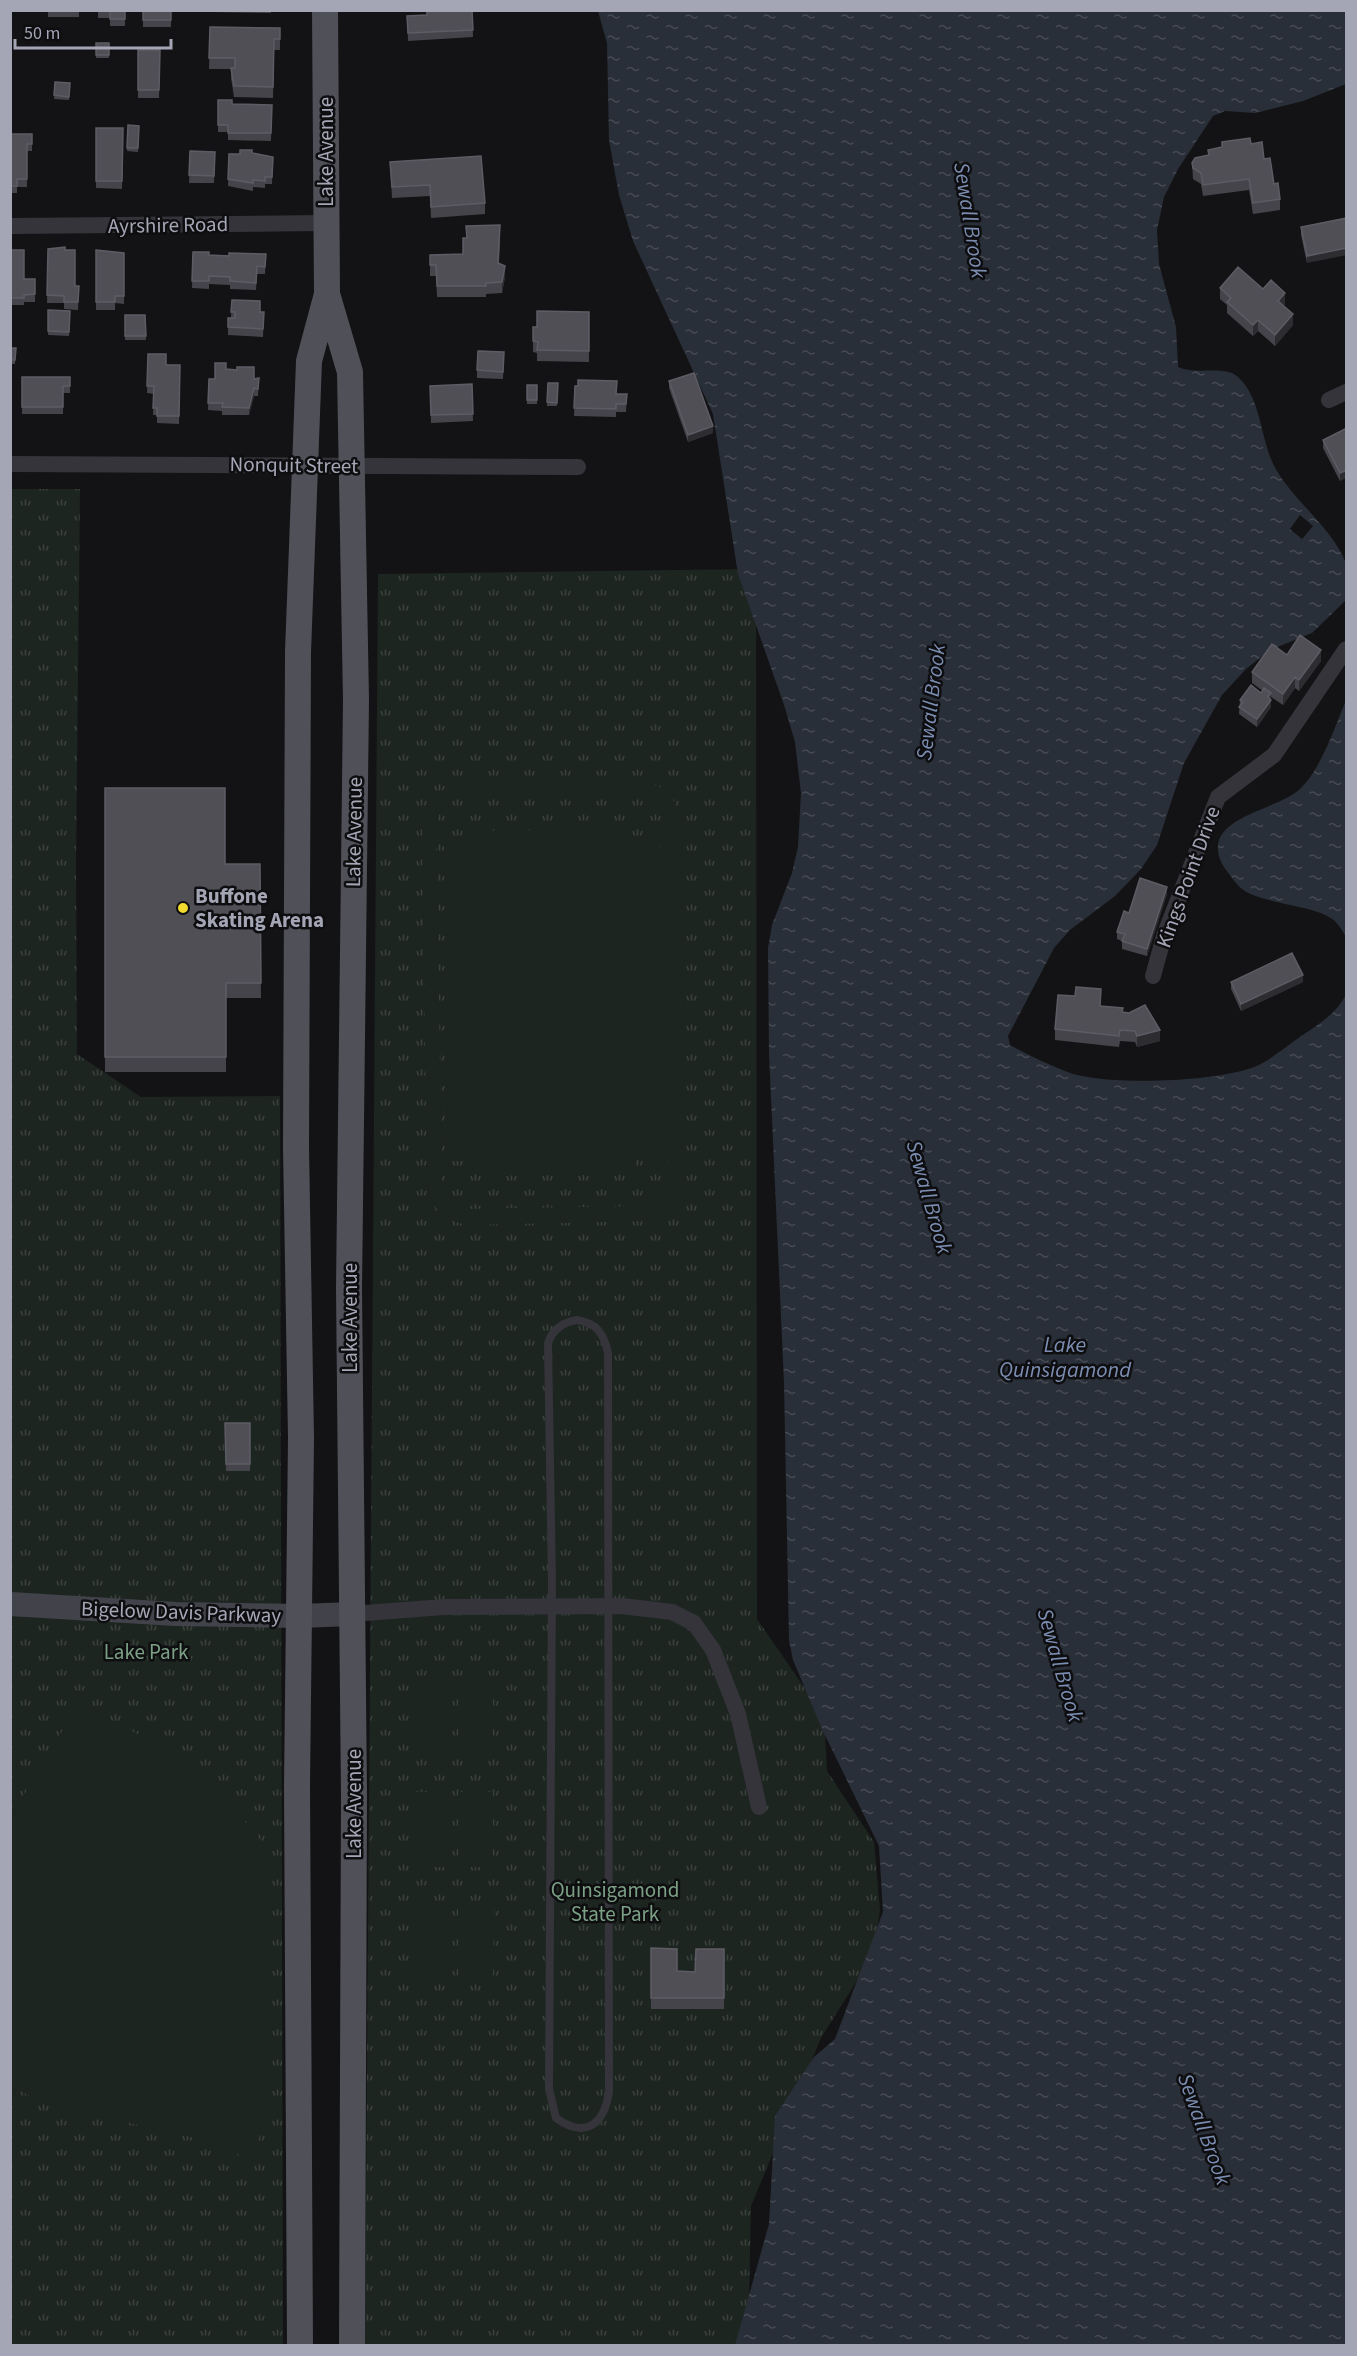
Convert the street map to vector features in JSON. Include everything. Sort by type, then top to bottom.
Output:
[{"type":"main road","name":"Lake Avenue","points":[[325,10],[327,294],[350,372],[356,700],[349,1288],[354,1844],[352,2346]]},
{"type":"main road","name":"Lake Avenue","points":[[300,2346],[297,1785],[300,1382],[296,1148],[298,663],[309,361],[327,294]]},
{"type":"main road","name":"Bigelow Davis Parkway","points":[[10,1604],[175,1614],[300,1616],[352,1614]]},
{"type":"street","name":"Ayrshire Road","points":[[10,226],[326,223]]},
{"type":"street","points":[[1329,400],[1347,392]]},
{"type":"street","name":"Nonquit Street","points":[[10,464],[578,467]]},
{"type":"street","name":"Kings Point Drive","points":[[1153,976],[1164,936],[1218,798],[1274,754],[1347,649]]},
{"type":"street","points":[[352,1614],[422,1607],[608,1606],[658,1608],[694,1623],[713,1650],[728,1686],[744,1737],[759,1807]]},
{"type":"lane","points":[[566,1321],[586,1322],[599,1329],[605,1338],[608,1353],[608,1606],[609,2092],[603,2115],[587,2128],[574,2129],[556,2118],[549,2090],[551,1606],[548,1343],[566,1321]]},
{"type":"green space","name":"Lake Park","points":[[10,489],[80,489],[76,863],[77,1054],[141,1097],[280,1096],[283,2345],[11,2345]]},
{"type":"green space","name":"Quinsigamond State Park","points":[[756,569],[757,1619],[824,1716],[827,1771],[874,1842],[880,1910],[873,1955],[821,2038],[751,2206],[748,2345],[365,2346],[378,574]]},
{"type":"green space","points":[[639,781],[663,789],[677,807],[682,824],[686,1184],[673,1208],[657,1219],[467,1225],[443,1215],[434,1205],[427,1180],[422,825],[429,802],[443,790],[459,783]],"holes":[[[644,797],[657,804],[666,823],[669,1190],[656,1204],[646,1206],[466,1209],[448,1198],[442,1188],[436,826],[439,815],[451,801],[462,798]]]},
{"type":"green space","points":[[630,829],[631,843],[660,843],[663,1159],[635,1160],[635,1174],[478,1176],[478,1161],[448,1161],[444,845],[474,844],[474,831]]},
{"type":"green space","points":[[412,1677],[447,1677],[447,1752],[412,1752]]},
{"type":"green space","points":[[458,1677],[493,1677],[493,1752],[458,1752]]},
{"type":"green space","points":[[79,1703],[137,1734],[183,1763],[233,1807],[267,1848],[267,2117],[250,2160],[213,2142],[51,2105],[11,2087],[11,1817]]},
{"type":"green space","points":[[412,1792],[447,1792],[447,1867],[412,1867]]},
{"type":"green space","points":[[458,1792],[493,1792],[493,1867],[458,1867]]},
{"type":"green space","points":[[412,1906],[447,1906],[446,1981],[411,1981]]},
{"type":"green space","points":[[458,1906],[494,1906],[493,1981],[458,1980]]},
{"type":"water","name":"Lake Quinsigamond","points":[[598,11],[1346,11],[1346,84],[1303,101],[1255,113],[1225,111],[1213,116],[1178,169],[1164,197],[1157,230],[1159,264],[1176,327],[1178,367],[1194,371],[1219,371],[1233,374],[1247,387],[1257,410],[1271,460],[1277,471],[1340,550],[1347,567],[1346,600],[1312,633],[1270,650],[1246,669],[1222,695],[1184,763],[1157,845],[1141,869],[1115,896],[1070,930],[1054,948],[1008,1036],[1010,1045],[1052,1066],[1077,1075],[1140,1081],[1191,1079],[1237,1072],[1266,1061],[1326,1019],[1338,1007],[1346,994],[1346,2345],[735,2345],[769,2224],[775,2116],[814,2057],[835,2039],[883,1912],[879,1846],[822,1729],[793,1660],[789,1640],[784,1382],[769,1053],[768,948],[772,925],[792,873],[798,847],[801,793],[795,742],[738,574],[713,414],[633,241],[619,195],[609,140],[607,43]]},
{"type":"water","points":[[1346,700],[1346,937],[1329,917],[1243,890],[1222,863],[1218,842],[1224,832],[1234,823],[1290,796],[1308,781],[1321,759]]},
{"type":"pier","points":[[1300,515],[1313,526],[1302,539],[1290,529]]},
{"type":"building","points":[[98,10],[125,10],[125,19],[110,19],[110,11]]},
{"type":"building","points":[[143,10],[171,10],[171,20],[143,20]]},
{"type":"building","points":[[427,10],[472,10],[473,30],[408,33],[407,16],[427,15]]},
{"type":"building","points":[[210,27],[280,28],[280,39],[274,39],[273,87],[234,86],[231,68],[235,68],[235,58],[209,58]]},
{"type":"building","points":[[96,43],[109,43],[109,55],[96,55]]},
{"type":"building","points":[[138,50],[160,50],[159,90],[138,90]]},
{"type":"building","points":[[55,82],[70,83],[69,97],[54,95]]},
{"type":"building","points":[[218,100],[232,100],[232,104],[272,105],[271,133],[228,133],[228,125],[218,125]]},
{"type":"building","points":[[128,125],[139,126],[138,148],[127,148]]},
{"type":"building","points":[[96,128],[123,128],[122,181],[96,181]]},
{"type":"building","points":[[10,134],[32,134],[32,144],[27,144],[27,179],[17,179],[17,186],[10,186]]},
{"type":"building","points":[[1250,138],[1251,144],[1262,142],[1264,159],[1270,158],[1274,184],[1278,183],[1280,199],[1253,203],[1249,179],[1203,185],[1201,173],[1193,168],[1192,163],[1195,158],[1209,155],[1208,150],[1222,147],[1222,142]]},
{"type":"building","points":[[240,150],[252,150],[252,153],[273,157],[272,177],[265,177],[265,181],[253,180],[253,183],[228,179],[229,154],[240,154]]},
{"type":"building","points":[[190,151],[215,152],[214,176],[189,175]]},
{"type":"building","points":[[481,156],[485,203],[431,207],[430,185],[392,187],[390,162]]},
{"type":"building","points":[[1347,218],[1347,248],[1307,256],[1301,227]]},
{"type":"building","points":[[500,225],[498,263],[505,266],[502,282],[486,283],[486,286],[437,286],[436,265],[430,265],[430,255],[463,254],[463,238],[467,238],[466,226]]},
{"type":"building","points":[[65,247],[65,250],[75,250],[75,286],[79,286],[78,302],[64,302],[64,296],[47,295],[48,249]]},
{"type":"building","points":[[10,250],[24,250],[24,279],[35,279],[35,294],[24,295],[24,298],[10,298]]},
{"type":"building","points":[[96,250],[124,253],[124,296],[115,296],[115,302],[96,302]]},
{"type":"building","points":[[193,252],[229,256],[229,253],[266,254],[265,267],[257,266],[256,283],[230,281],[230,277],[209,276],[209,281],[192,281]]},
{"type":"building","points":[[1238,267],[1263,289],[1271,280],[1285,293],[1278,301],[1293,314],[1275,335],[1258,320],[1253,325],[1227,302],[1231,298],[1220,288]]},
{"type":"building","points":[[232,300],[260,301],[260,312],[264,312],[263,329],[228,327],[228,318],[235,318],[235,312],[231,312]]},
{"type":"building","points":[[48,310],[70,311],[69,332],[48,331]]},
{"type":"building","points":[[537,311],[589,312],[589,351],[537,350],[538,342],[533,341],[533,327],[537,327]]},
{"type":"building","points":[[125,315],[145,315],[146,336],[125,336]]},
{"type":"building","points":[[10,348],[16,348],[15,360],[10,360]]},
{"type":"building","points":[[478,351],[504,352],[503,372],[477,370]]},
{"type":"building","points":[[148,354],[166,354],[166,365],[180,365],[179,416],[157,416],[157,408],[153,408],[154,386],[147,386]]},
{"type":"building","points":[[215,363],[226,363],[226,369],[254,367],[254,379],[259,378],[258,389],[254,388],[249,408],[222,407],[223,403],[208,403],[209,379],[215,379]]},
{"type":"building","points":[[694,373],[713,426],[688,435],[669,381]]},
{"type":"building","points":[[22,377],[70,377],[70,386],[63,386],[63,407],[22,407]]},
{"type":"building","points":[[578,380],[617,381],[616,394],[627,394],[626,404],[616,404],[616,409],[574,408],[575,386],[578,386]]},
{"type":"building","points":[[548,383],[558,383],[557,403],[547,402]]},
{"type":"building","points":[[472,384],[473,414],[431,415],[430,386]]},
{"type":"building","points":[[527,385],[537,385],[537,400],[527,400]]},
{"type":"building","points":[[1347,428],[1347,470],[1340,473],[1323,440]]},
{"type":"building","points":[[1300,635],[1321,650],[1299,680],[1295,677],[1283,694],[1252,672],[1272,644],[1287,655]]},
{"type":"building","points":[[1251,685],[1261,693],[1264,688],[1271,693],[1268,697],[1271,700],[1257,719],[1239,707],[1243,702],[1240,700]]},
{"type":"building","name":"Buffone Skating Arena","points":[[105,788],[225,788],[225,864],[260,864],[261,983],[226,983],[226,1057],[105,1057]]},
{"type":"building","points":[[1140,878],[1167,887],[1147,949],[1122,941],[1125,934],[1117,932],[1124,911],[1129,913]]},
{"type":"building","points":[[1292,953],[1303,975],[1241,1004],[1231,982]]},
{"type":"building","points":[[1076,987],[1101,989],[1100,1006],[1123,1008],[1122,1012],[1129,1013],[1145,1005],[1160,1030],[1137,1036],[1135,1031],[1120,1030],[1119,1036],[1055,1029],[1058,995],[1075,996]]},
{"type":"building","points":[[225,1423],[250,1423],[250,1464],[226,1464]]},
{"type":"building","points":[[651,1948],[677,1949],[677,1971],[695,1972],[696,1949],[724,1949],[724,1998],[651,1998]]},
{"type":"place","name":"Buffone Skating Arena","points":[[183,908]]},
{"type":"water label","name":"Sewall Brook","points":[[971,220]]},
{"type":"water label","name":"Sewall Brook","points":[[930,702]]},
{"type":"water label","name":"Sewall Brook","points":[[930,1197]]},
{"type":"water label","name":"Sewall Brook","points":[[1061,1665]]},
{"type":"water label","name":"Sewall Brook","points":[[1205,2129]]}]
